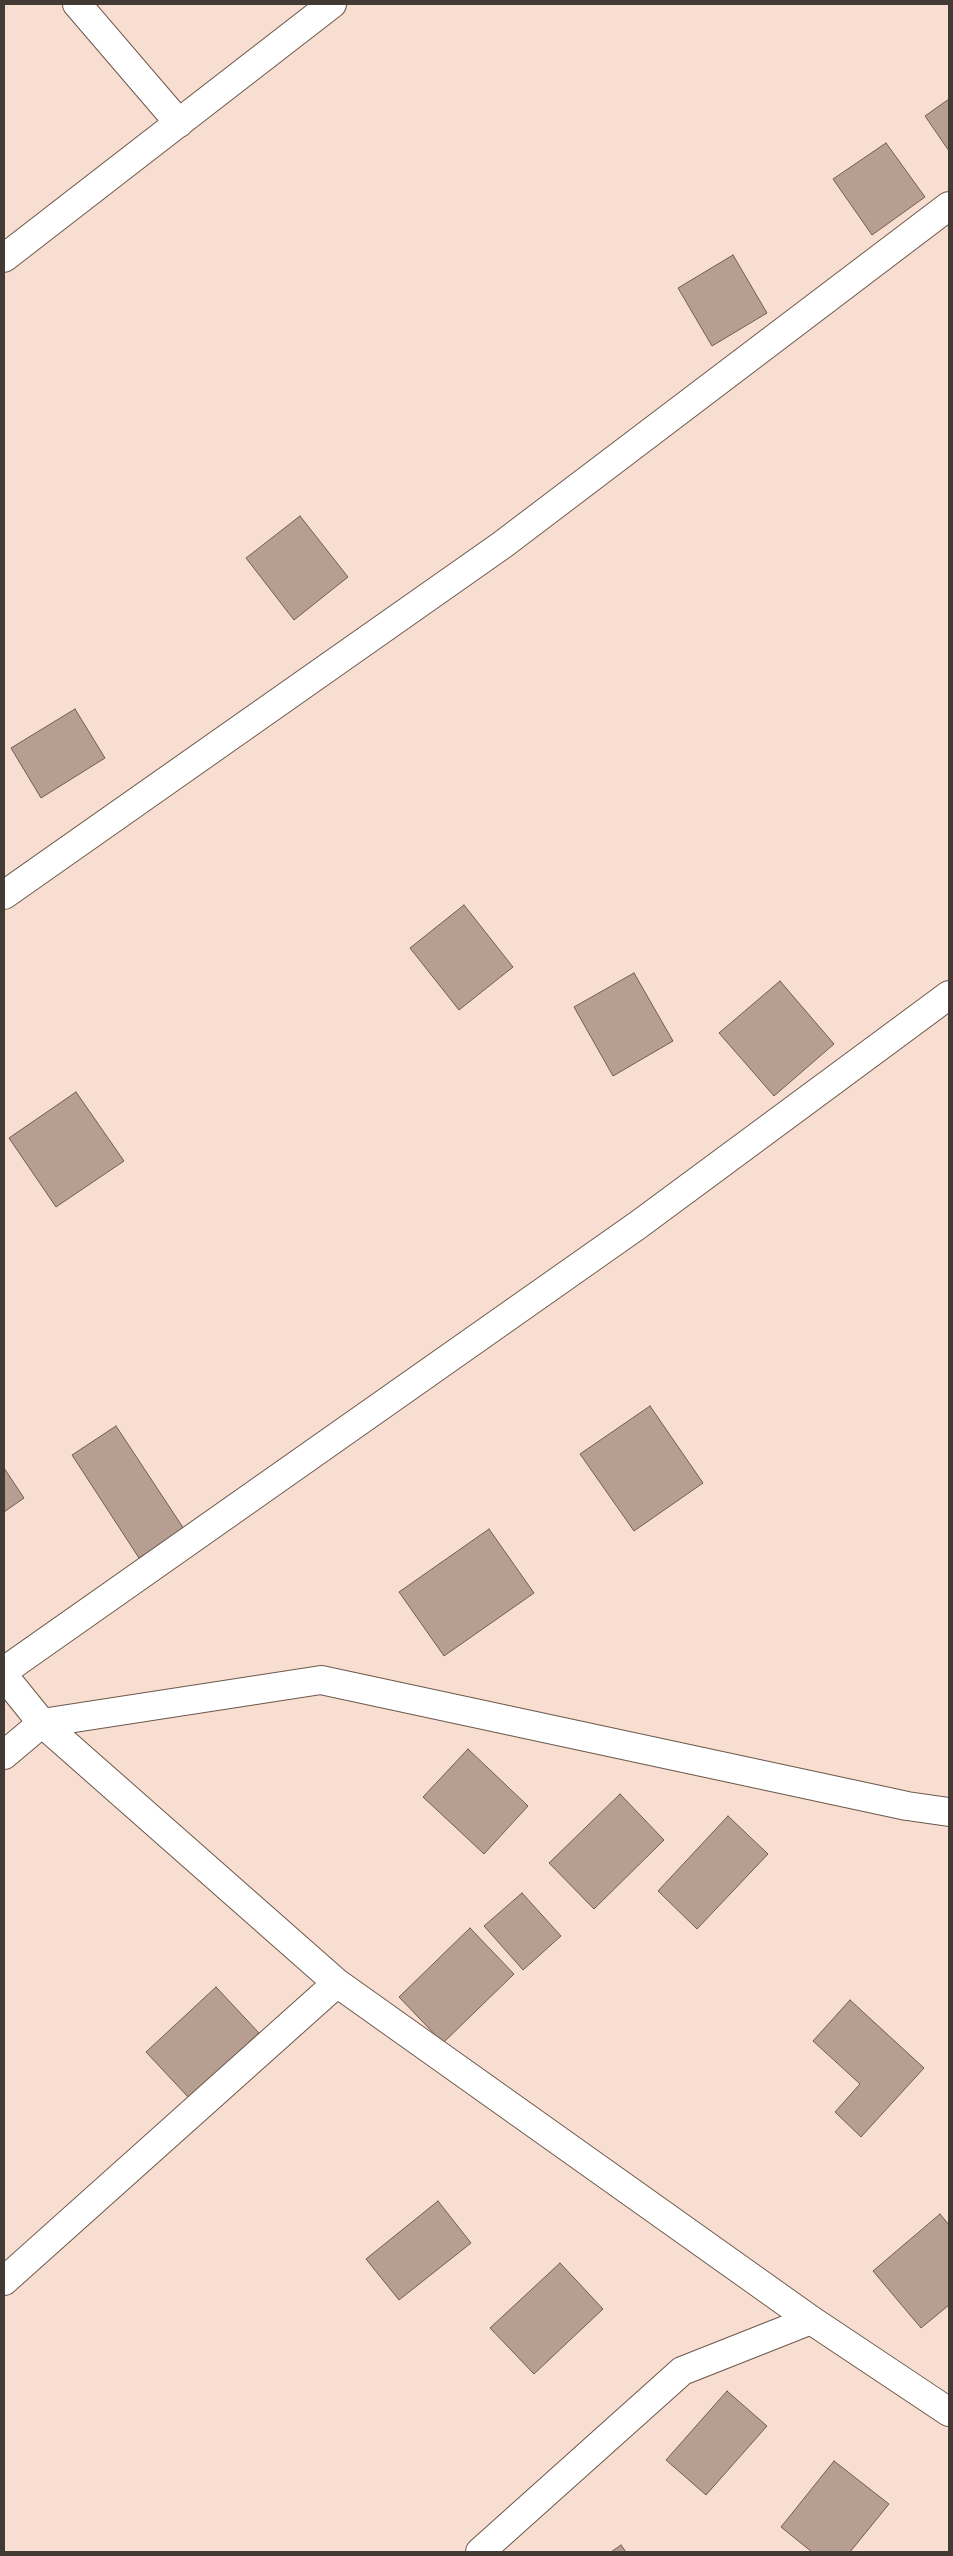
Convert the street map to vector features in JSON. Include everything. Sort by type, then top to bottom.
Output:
[{"type":"street","points":[[77,4],[179,123]]},
{"type":"street","points":[[4,258],[332,4]]},
{"type":"street","points":[[4,895],[502,545],[949,206]]},
{"type":"street","points":[[4,1671],[638,1225],[949,995]]},
{"type":"street","points":[[4,1676],[42,1724],[337,1983],[811,2320],[949,2412]]},
{"type":"street","points":[[4,1755],[42,1724],[321,1680],[908,1806],[949,1812]]},
{"type":"street","points":[[6,2274],[337,1983]]},
{"type":"street","points":[[480,2552],[682,2371],[811,2320]]},
{"type":"building","points":[[949,99],[949,151],[925,116]]},
{"type":"building","points":[[886,143],[925,197],[872,235],[833,179]]},
{"type":"building","points":[[733,255],[767,313],[712,346],[678,288]]},
{"type":"building","points":[[300,516],[348,577],[294,620],[246,558]]},
{"type":"building","points":[[75,709],[105,758],[41,798],[11,748]]},
{"type":"building","points":[[464,905],[513,967],[459,1010],[410,948]]},
{"type":"building","points":[[634,973],[673,1041],[613,1076],[574,1007]]},
{"type":"building","points":[[780,981],[834,1044],[774,1096],[719,1033]]},
{"type":"building","points":[[76,1092],[124,1161],[56,1207],[9,1138]]},
{"type":"building","points":[[650,1406],[703,1483],[634,1531],[580,1454]]},
{"type":"building","points":[[116,1426],[184,1529],[139,1558],[72,1455]]},
{"type":"building","points":[[4,1468],[24,1498],[4,1512]]},
{"type":"building","points":[[489,1529],[534,1593],[444,1656],[399,1592]]},
{"type":"building","points":[[468,1749],[528,1806],[484,1854],[423,1797]]},
{"type":"building","points":[[620,1794],[664,1840],[594,1909],[549,1863]]},
{"type":"building","points":[[728,1816],[768,1854],[697,1929],[658,1891]]},
{"type":"building","points":[[522,1893],[561,1936],[523,1970],[484,1926]]},
{"type":"building","points":[[470,1928],[514,1974],[443,2043],[399,1997]]},
{"type":"building","points":[[216,1987],[259,2033],[189,2098],[146,2052]]},
{"type":"building","points":[[850,2000],[924,2068],[861,2137],[835,2112],[860,2084],[813,2041]]},
{"type":"building","points":[[438,2201],[471,2243],[399,2300],[366,2259]]},
{"type":"building","points":[[940,2214],[949,2225],[949,2305],[921,2328],[873,2271]]},
{"type":"building","points":[[560,2263],[603,2309],[534,2374],[490,2328]]},
{"type":"building","points":[[727,2391],[767,2426],[706,2495],[666,2460]]},
{"type":"building","points":[[834,2461],[889,2504],[850,2552],[812,2552],[781,2527]]},
{"type":"building","points":[[621,2545],[626,2552],[611,2552]]}]
